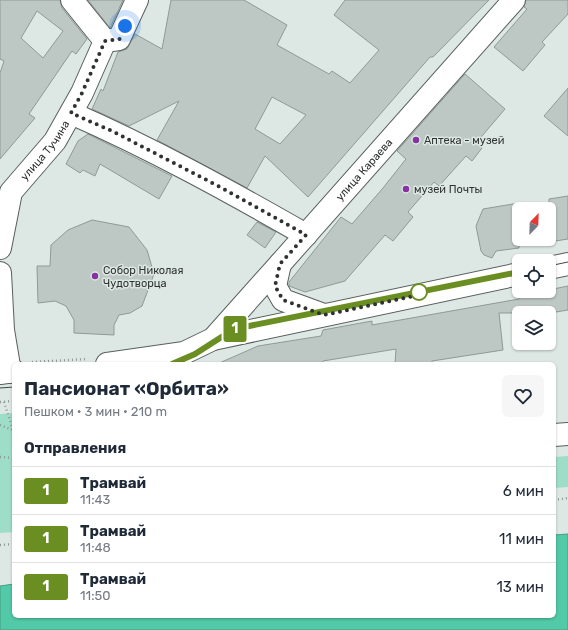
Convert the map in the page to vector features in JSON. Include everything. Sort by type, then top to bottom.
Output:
[{"type":"street","points":[[72,0],[105,41],[120,39],[137,0]]},
{"type":"street","name":"улица Караева","points":[[213,339],[514,0]]},
{"type":"street","name":"улица Тучина","points":[[0,248],[11,192],[56,141],[82,93],[105,41]]},
{"type":"street","points":[[71,113],[112,131],[222,188],[306,235]]},
{"type":"street","points":[[280,264],[275,286],[283,300],[324,315]]},
{"type":"street","points":[[556,267],[568,264]]},
{"type":"street","points":[[0,273],[3,330],[8,372]]},
{"type":"street","points":[[138,362],[184,359],[213,339],[512,275]]},
{"type":"street","points":[[556,435],[568,434]]},
{"type":"path","points":[[0,402],[12,401]]},
{"type":"path","points":[[4,402],[12,426]]},
{"type":"path","points":[[0,425],[12,431]]},
{"type":"path","points":[[0,457],[12,458]]},
{"type":"path","points":[[556,500],[568,498]]},
{"type":"path","points":[[0,545],[12,544]]},
{"type":"shaded area","points":[[12,413],[12,532],[0,533],[0,414]]},
{"type":"shaded area","points":[[568,456],[568,487],[556,488],[556,457]]},
{"type":"shaded area","points":[[568,534],[568,630],[0,630],[0,586],[12,584],[12,618],[556,618],[556,535]]},
{"type":"building","points":[[0,0],[60,0],[62,8],[87,39],[76,54],[72,51],[29,114],[35,118],[0,159],[0,73],[4,61],[0,59]],"holes":[[[37,11],[63,31],[43,58],[21,38]]]},
{"type":"building","points":[[88,0],[123,0],[110,28]]},
{"type":"building","points":[[171,0],[244,0],[287,25],[277,45],[329,74],[332,71],[350,83],[379,50],[334,15],[345,0],[489,0],[433,57],[430,57],[308,197],[265,156],[247,188],[157,140],[179,101],[129,126],[92,109],[101,89],[103,91],[118,52],[127,49],[135,34],[162,49]],"holes":[[[272,97],[306,115],[280,144],[255,129]]]},
{"type":"building","points":[[526,0],[568,0],[568,14],[542,42],[545,45],[523,71],[494,47],[527,9],[524,7]]},
{"type":"building","points":[[465,74],[505,109],[476,143],[482,148],[472,161],[466,156],[439,186],[434,182],[408,212],[413,217],[393,241],[385,235],[345,281],[305,292],[289,286],[289,282],[341,217],[352,224],[383,188],[406,159],[397,151]]},
{"type":"building","points":[[568,88],[568,136],[544,116]]},
{"type":"building","points":[[88,134],[172,176],[159,199],[100,164],[95,176],[83,170],[80,173],[66,164],[78,141]]},
{"type":"building","points":[[568,196],[568,239],[556,241],[556,202],[549,202],[549,199]]},
{"type":"building","points":[[512,204],[512,246],[519,246],[519,248],[496,251],[492,258],[484,255],[481,251],[476,226],[483,209]]},
{"type":"building","name":"Собор Николая Чудотворца","points":[[92,220],[129,227],[147,250],[154,274],[142,306],[130,313],[119,315],[114,325],[114,335],[74,333],[74,320],[66,306],[55,301],[38,303],[37,266],[50,266],[51,245],[68,230]]},
{"type":"building","points":[[257,222],[276,232],[265,248],[247,235]]},
{"type":"building","points":[[568,286],[568,310],[556,312],[556,306],[512,306],[512,313],[499,313],[503,350],[432,362],[395,362],[396,349],[323,362],[222,362],[258,346],[321,336],[323,330],[372,321],[372,325],[519,299],[556,298],[556,288]]},
{"type":"tram line","points":[[556,265],[568,262]]},
{"type":"tram line","points":[[177,362],[195,354],[234,329],[512,273]]},
{"type":"tram line","name":"1","points":[[177,362],[195,354],[234,329],[512,273]]},
{"type":"tram line","points":[[0,388],[12,387]]},
{"type":"place","name":"Аптека - музей","points":[[416,140]]},
{"type":"place","name":"музей Почты","points":[[406,189]]},
{"type":"place","name":"Собор Николая Чудотворца","points":[[95,276]]},
{"type":"route","points":[[125,26],[120,39],[105,41],[82,93],[71,113],[112,131],[222,188],[306,235],[280,264],[275,286],[283,300],[324,315],[414,296],[419,292]]}]
